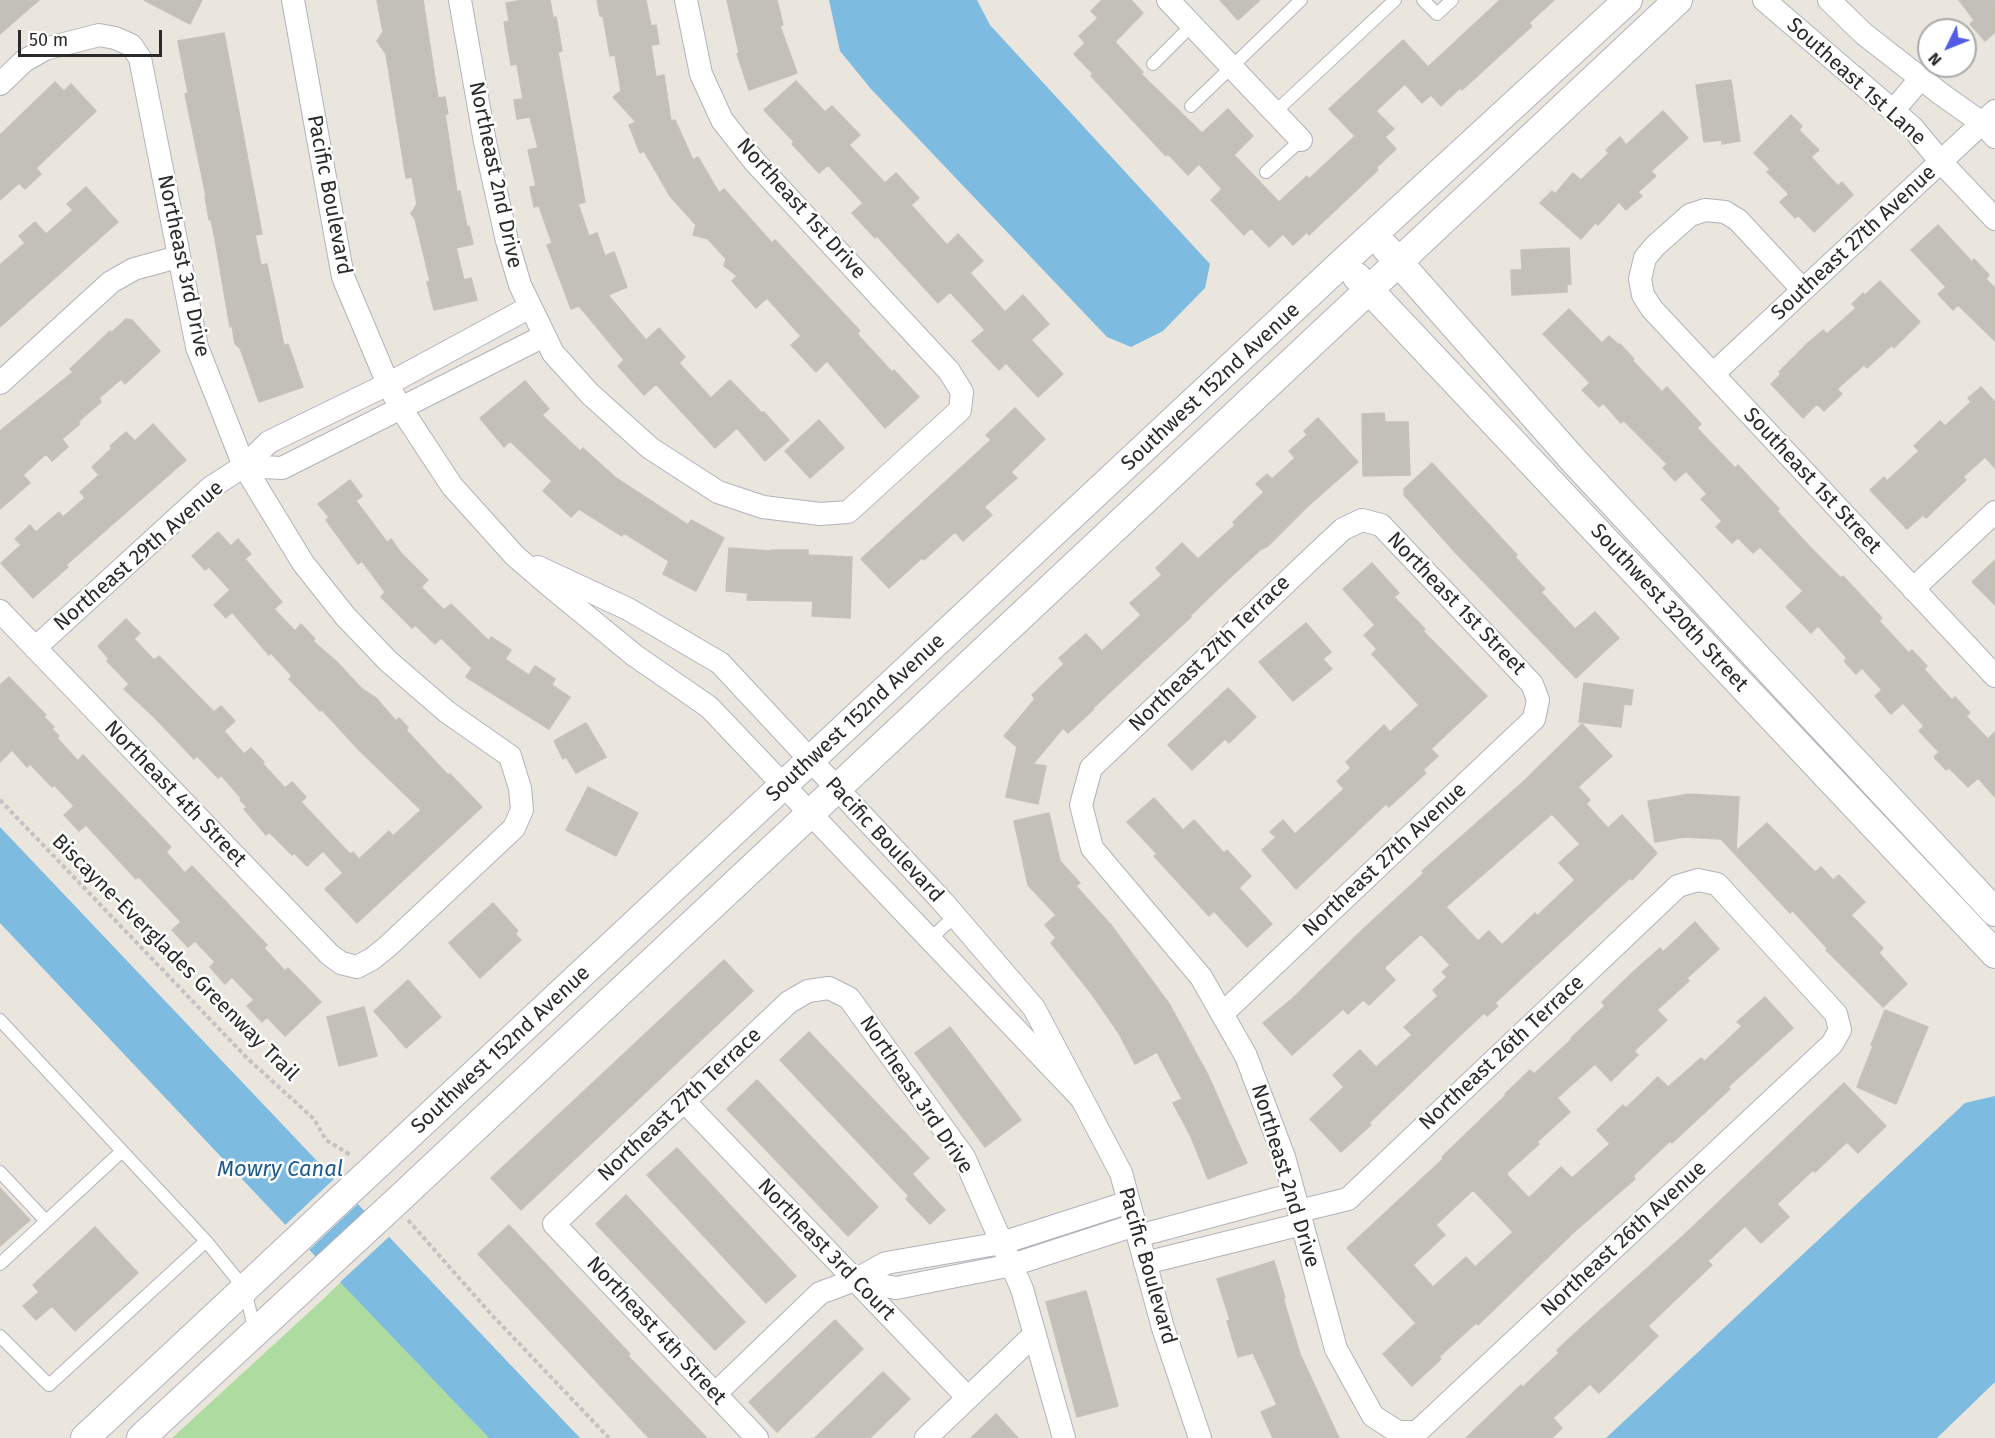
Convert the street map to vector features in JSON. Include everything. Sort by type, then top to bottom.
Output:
[{"type":"street","name":"Pacific Boulevard","points":[[293,0],[343,277],[388,384],[400,407],[452,486],[515,556],[634,655],[709,707],[1082,1100]]},
{"type":"street","name":"Northeast 2nd Drive","points":[[460,0],[485,142],[507,242],[520,285],[553,354],[590,394],[650,448],[718,492],[763,507],[820,514],[848,512]]},
{"type":"street","name":"Northeast 1st Drive","points":[[686,0],[701,75],[722,120],[754,161],[950,370],[962,392],[960,410],[848,512]]},
{"type":"street","points":[[1168,0],[1300,140]]},
{"type":"street","name":"Southwest 152nd Avenue","points":[[86,1438],[289,1248],[357,1170],[784,785],[1342,263],[1628,0]]},
{"type":"street","name":"Southwest 152nd Avenue","points":[[141,1438],[316,1277],[394,1216],[810,814],[1678,0]]},
{"type":"street","name":"Southeast 1st Lane","points":[[1764,0],[1912,127],[1941,162],[1995,219]]},
{"type":"street","name":"Southeast 1st Lane","points":[[1829,0],[1864,34],[1917,75]]},
{"type":"street","name":"Northeast 3rd Drive","points":[[0,84],[24,61],[45,50],[99,35],[115,38],[131,45],[140,58],[197,347],[244,466],[303,563],[345,616],[388,661],[447,712],[510,756],[520,788],[522,810],[514,828],[387,947],[372,960],[357,967]]},
{"type":"street","points":[[1893,111],[1921,78]]},
{"type":"street","name":"Southeast 1st Lane","points":[[1921,78],[1991,123]]},
{"type":"street","name":"Southeast 27th Avenue","points":[[1713,374],[1941,162],[1991,123]]},
{"type":"street","name":"Southeast 1st Street","points":[[1803,290],[1738,220],[1725,212],[1705,210],[1690,215],[1650,251],[1645,258],[1640,279],[1646,302],[1995,676]]},
{"type":"street","name":"Southwest 320th Street","points":[[1373,235],[1575,462],[1995,912]]},
{"type":"street","points":[[0,383],[111,282],[134,269],[178,257]]},
{"type":"street","name":"Southwest 320th Street","points":[[1342,263],[1370,290],[1995,954]]},
{"type":"street","name":"Northeast 29th Avenue","points":[[35,648],[210,488],[244,466],[269,442],[388,384],[530,308]]},
{"type":"street","points":[[478,336],[491,362]]},
{"type":"street","name":"Northeast 29th Avenue","points":[[244,466],[282,468],[544,336]]},
{"type":"street","points":[[285,434],[299,459]]},
{"type":"street","points":[[1913,589],[1995,512]]},
{"type":"street","name":"Northeast 1st Street","points":[[1362,520],[1381,525],[1532,684],[1538,700]]},
{"type":"street","name":"Northeast 27th Terrace","points":[[1081,805],[1091,768],[1320,550],[1343,529],[1362,520]]},
{"type":"street","name":"Pacific Boulevard","points":[[515,556],[628,609],[720,663],[955,916],[1034,1008],[1121,1173],[1163,1328],[1200,1438]]},
{"type":"street","name":"Northeast 4th Street","points":[[0,611],[329,954],[341,963],[357,967]]},
{"type":"street","name":"Northeast 27th Avenue","points":[[1222,1014],[1534,719],[1538,700]]},
{"type":"street","name":"Northeast 2nd Drive","points":[[1081,805],[1092,848],[1201,977],[1246,1056],[1284,1157],[1336,1349],[1373,1416],[1398,1432]]},
{"type":"street","name":"Northeast 26th Terrace","points":[[1298,1209],[1348,1199],[1678,886],[1698,880],[1717,884],[1836,1014],[1840,1030]]},
{"type":"street","name":"Northeast 3rd Drive","points":[[808,991],[829,988],[849,998],[964,1157],[1022,1289],[1064,1438]]},
{"type":"street","name":"Northeast 27th Terrace","points":[[554,1224],[789,1002],[808,991]]},
{"type":"street","name":"Northeast 26th Avenue","points":[[1398,1432],[1417,1432],[1832,1044],[1840,1030]]},
{"type":"street","name":"Northeast 3rd Court","points":[[684,1101],[968,1398]]},
{"type":"street","points":[[716,1394],[820,1293],[855,1280],[886,1263],[1002,1243],[1129,1202]]},
{"type":"street","points":[[855,1280],[896,1288],[1011,1264],[1136,1231],[1298,1209]]},
{"type":"street","points":[[1145,1263],[1298,1209]]},
{"type":"street","name":"Northeast 4th Street","points":[[554,1224],[757,1438]]},
{"type":"street","points":[[926,1438],[1035,1334]]},
{"type":"lane","points":[[1191,106],[1300,0]]},
{"type":"lane","points":[[1275,112],[1395,0]]},
{"type":"lane","points":[[1423,0],[1437,14],[1452,0]]},
{"type":"lane","points":[[1152,64],[1192,25]]},
{"type":"lane","points":[[1266,172],[1300,140]]},
{"type":"lane","points":[[930,939],[955,916]]},
{"type":"lane","points":[[0,1020],[206,1241],[244,1289],[255,1333]]},
{"type":"lane","points":[[0,1264],[121,1152]]},
{"type":"lane","points":[[0,1172],[46,1221]]},
{"type":"lane","points":[[0,1336],[48,1385],[206,1241]]},
{"type":"path","name":"Biscayne-Everglades Greenway Trail","points":[[0,800],[248,1059],[314,1119],[326,1140],[357,1170]]},
{"type":"path","points":[[394,1216],[431,1244],[490,1313],[609,1438]]},
{"type":"green space","points":[[341,1282],[489,1438],[172,1438],[319,1303]]},
{"type":"water","points":[[829,0],[977,0],[990,25],[1210,264],[1205,288],[1163,331],[1131,347],[1107,337],[871,89],[840,51]]},
{"type":"water","name":"Mowry Canal","points":[[0,827],[580,1438],[489,1438],[277,1216],[0,923]]},
{"type":"water","points":[[1995,1096],[1995,1382],[1937,1438],[1606,1438],[1965,1103]]},
{"type":"pier","points":[[336,1177],[360,1202],[307,1252],[283,1227]]},
{"type":"pier","points":[[367,1209],[391,1235],[338,1284],[314,1259]]},
{"type":"building","points":[[0,0],[39,0],[0,34]]},
{"type":"building","points":[[144,0],[202,0],[190,24]]},
{"type":"building","points":[[377,0],[423,0],[438,98],[445,97],[448,114],[445,114],[457,192],[460,191],[473,244],[456,248],[464,280],[471,278],[477,300],[434,310],[427,282],[430,281],[415,219],[411,214],[417,204],[412,177],[406,178],[386,54],[377,41],[383,32]]},
{"type":"building","points":[[523,0],[550,0],[553,18],[556,17],[562,51],[558,52],[585,202],[578,204],[589,236],[597,233],[605,256],[614,252],[627,287],[608,295],[646,340],[659,328],[685,357],[679,363],[711,398],[730,380],[762,413],[764,412],[789,440],[765,461],[737,428],[715,448],[656,384],[644,395],[618,366],[624,360],[579,306],[571,309],[547,245],[552,243],[539,206],[534,207],[530,187],[536,186],[528,150],[538,148],[530,117],[517,119],[514,100],[523,99],[517,64],[511,65],[504,22],[509,21],[506,3]]},
{"type":"building","points":[[597,0],[646,0],[651,26],[656,25],[659,44],[651,45],[656,77],[664,75],[671,121],[675,120],[693,160],[698,157],[719,193],[724,189],[772,243],[775,240],[860,331],[857,334],[919,397],[885,428],[827,361],[816,372],[791,345],[801,336],[767,298],[756,308],[732,281],[737,276],[724,266],[726,259],[708,239],[693,235],[696,225],[670,196],[644,151],[640,153],[629,125],[636,122],[613,97],[621,91],[615,55],[610,56],[603,16],[600,16]]},
{"type":"building","points":[[727,0],[777,0],[783,25],[780,26],[797,73],[749,90],[737,54],[739,53]]},
{"type":"building","points":[[1102,0],[1131,0],[1143,13],[1115,42],[1143,72],[1141,74],[1202,133],[1228,109],[1253,136],[1234,155],[1279,202],[1307,176],[1309,179],[1355,136],[1329,109],[1403,40],[1428,67],[1500,0],[1554,0],[1529,23],[1532,26],[1462,90],[1460,88],[1441,106],[1431,95],[1422,103],[1405,84],[1376,111],[1394,129],[1385,137],[1396,149],[1376,168],[1378,170],[1309,235],[1307,232],[1293,245],[1283,234],[1269,247],[1251,228],[1244,235],[1211,200],[1222,189],[1199,164],[1188,175],[1168,154],[1166,156],[1091,76],[1093,74],[1074,54],[1085,43],[1079,36],[1098,18],[1091,11]]},
{"type":"building","points":[[1220,0],[1260,0],[1238,20]]},
{"type":"building","points":[[1959,0],[1995,0],[1995,32],[1985,41],[1977,32],[1977,18],[1972,18]]},
{"type":"building","points":[[224,33],[262,234],[255,235],[261,265],[267,264],[284,346],[288,344],[303,387],[259,402],[240,348],[235,344],[232,326],[230,327],[215,239],[211,220],[209,220],[185,94],[188,93],[178,41]]},
{"type":"building","points":[[1731,80],[1740,141],[1722,144],[1722,140],[1704,142],[1696,85]]},
{"type":"building","points":[[796,81],[825,112],[832,106],[860,135],[849,145],[885,183],[896,173],[919,198],[911,205],[947,245],[958,234],[983,261],[970,273],[1005,312],[1023,295],[1049,324],[1031,340],[1063,374],[1038,397],[1006,363],[999,370],[972,341],[985,330],[950,292],[938,303],[877,236],[875,238],[852,213],[863,203],[828,165],[819,173],[764,110]]},
{"type":"building","points":[[55,82],[64,91],[71,84],[96,111],[36,168],[41,174],[25,189],[19,183],[0,200],[0,135]]},
{"type":"building","points":[[1663,111],[1688,138],[1651,171],[1656,176],[1638,192],[1642,196],[1626,210],[1619,202],[1598,225],[1595,223],[1581,239],[1540,203],[1552,191],[1555,194],[1573,173],[1581,180],[1609,153],[1606,150],[1620,137],[1626,145]]},
{"type":"building","points":[[1791,115],[1802,126],[1799,130],[1819,150],[1811,157],[1838,186],[1842,182],[1853,195],[1814,232],[1798,215],[1795,218],[1780,202],[1789,194],[1767,172],[1770,169],[1754,153]]},
{"type":"building","points":[[86,187],[118,222],[0,327],[0,265],[25,243],[19,236],[35,222],[46,234],[73,210],[67,204]]},
{"type":"building","points":[[1938,225],[1972,262],[1974,259],[1989,275],[1986,279],[1995,288],[1995,341],[1958,305],[1953,310],[1938,294],[1946,287],[1911,250]]},
{"type":"building","points":[[1569,248],[1571,284],[1567,284],[1567,292],[1512,295],[1511,270],[1522,270],[1521,250]]},
{"type":"building","points":[[1880,281],[1920,322],[1894,348],[1892,345],[1867,368],[1864,365],[1837,389],[1842,394],[1824,411],[1817,404],[1803,418],[1771,384],[1781,374],[1779,372],[1809,342],[1823,330],[1827,334],[1856,308],[1852,304],[1863,293],[1865,295]]},
{"type":"building","points":[[1569,309],[1602,343],[1609,336],[1620,344],[1662,392],[1667,387],[1701,424],[1697,428],[1735,468],[1738,465],[1810,547],[1841,578],[1843,576],[1882,618],[1879,621],[1909,653],[1912,650],[1927,666],[1924,669],[1952,700],[1955,697],[1970,713],[1966,716],[1988,739],[1995,732],[1995,797],[1978,778],[1968,787],[1949,768],[1946,770],[1934,757],[1939,752],[1919,731],[1924,726],[1903,703],[1891,714],[1875,696],[1882,690],[1862,668],[1856,674],[1844,661],[1847,658],[1818,626],[1811,633],[1786,607],[1803,591],[1760,547],[1753,553],[1738,538],[1732,543],[1716,527],[1722,521],[1701,499],[1707,494],[1686,471],[1675,481],[1663,468],[1667,464],[1624,421],[1621,423],[1603,403],[1599,407],[1582,390],[1590,383],[1543,334]]},
{"type":"building","points":[[126,319],[132,320],[160,351],[125,384],[121,379],[99,398],[101,402],[62,439],[68,447],[52,461],[46,454],[23,475],[30,483],[0,509],[0,431],[73,372],[70,369]]},
{"type":"building","points":[[525,381],[549,409],[542,415],[580,451],[583,448],[616,478],[688,525],[691,520],[724,538],[696,591],[663,574],[669,561],[624,533],[622,536],[579,509],[571,517],[543,491],[552,481],[510,441],[504,447],[480,418]]},
{"type":"building","points":[[1981,387],[1995,402],[1995,468],[1985,457],[1963,477],[1966,480],[1926,518],[1923,515],[1907,529],[1870,490],[1884,477],[1887,481],[1919,451],[1914,446],[1940,421],[1945,426],[1971,402],[1968,398]]},
{"type":"building","points":[[1015,408],[1045,439],[1011,472],[1017,478],[984,507],[992,515],[963,541],[955,532],[889,588],[861,559],[991,440],[986,435]]},
{"type":"building","points":[[1384,413],[1385,422],[1408,422],[1410,475],[1363,476],[1362,414]]},
{"type":"building","points":[[1318,418],[1358,462],[1308,506],[1268,546],[1260,550],[1222,585],[1068,733],[1063,728],[1033,764],[1046,766],[1038,804],[1006,797],[1017,747],[1004,736],[1035,699],[1032,695],[1064,664],[1059,658],[1086,634],[1102,651],[1141,615],[1130,603],[1162,575],[1156,568],[1182,543],[1198,559],[1235,525],[1233,522],[1264,492],[1256,484],[1267,474],[1272,479],[1295,458],[1289,451],[1307,435],[1304,431]]},
{"type":"building","points":[[819,420],[844,448],[810,478],[785,451]]},
{"type":"building","points":[[153,424],[186,460],[66,565],[68,567],[33,598],[1,563],[21,545],[15,539],[30,525],[36,532],[59,512],[63,517],[85,498],[80,492],[99,475],[92,467],[112,448],[110,446],[126,432],[135,441]]},
{"type":"building","points":[[1432,463],[1517,555],[1515,557],[1545,589],[1541,592],[1575,629],[1595,612],[1619,638],[1576,678],[1455,552],[1404,495],[1404,489]]},
{"type":"building","points":[[350,480],[362,496],[356,501],[387,542],[391,539],[401,553],[428,580],[421,587],[444,610],[451,604],[489,641],[491,637],[511,650],[505,659],[529,675],[535,666],[555,679],[552,685],[570,697],[549,729],[466,677],[472,668],[441,638],[435,644],[415,625],[412,628],[381,597],[385,592],[362,561],[358,564],[326,520],[329,517],[318,504]]},
{"type":"building","points":[[218,532],[231,546],[238,539],[251,554],[245,559],[282,602],[274,609],[295,631],[301,624],[315,639],[313,641],[361,688],[376,698],[396,721],[399,718],[408,727],[406,730],[482,807],[357,923],[325,889],[343,873],[323,851],[307,866],[294,853],[292,855],[269,832],[266,835],[244,809],[247,807],[240,800],[241,798],[221,775],[218,778],[197,756],[194,759],[124,689],[129,684],[107,661],[109,659],[98,646],[126,619],[140,633],[134,639],[154,660],[159,656],[214,712],[221,706],[235,721],[224,731],[244,754],[251,748],[285,788],[292,782],[306,797],[301,802],[350,854],[353,852],[359,859],[389,831],[393,836],[421,810],[289,679],[292,676],[271,653],[269,655],[232,612],[226,618],[214,605],[230,590],[209,567],[205,570],[192,556]]},
{"type":"building","points":[[729,548],[771,551],[808,550],[808,555],[852,557],[850,618],[812,616],[813,601],[747,600],[748,593],[726,591]]},
{"type":"building","points":[[1995,560],[1995,605],[1972,582]]},
{"type":"building","points":[[1372,563],[1399,593],[1394,597],[1425,629],[1423,631],[1487,696],[1431,749],[1438,756],[1423,770],[1426,773],[1389,807],[1386,804],[1296,889],[1262,850],[1276,837],[1270,832],[1283,820],[1295,834],[1344,789],[1337,781],[1351,768],[1346,762],[1384,725],[1390,732],[1419,705],[1372,654],[1377,649],[1364,635],[1375,625],[1343,589]]},
{"type":"building","points":[[1306,623],[1331,652],[1323,659],[1332,669],[1293,701],[1259,662]]},
{"type":"building","points":[[9,677],[46,715],[44,717],[59,736],[57,738],[78,761],[83,755],[171,847],[166,852],[185,873],[192,866],[267,945],[264,948],[285,971],[288,968],[321,1002],[285,1036],[267,1017],[262,1022],[247,1006],[254,1000],[232,977],[225,984],[210,967],[215,962],[195,941],[188,947],[172,930],[181,922],[139,877],[136,879],[86,825],[79,831],[64,815],[74,806],[54,785],[52,787],[30,764],[27,767],[12,750],[0,762],[0,685]]},
{"type":"building","points":[[1584,683],[1633,690],[1631,705],[1624,704],[1621,727],[1579,722]]},
{"type":"building","points":[[1228,688],[1256,717],[1229,743],[1225,739],[1192,770],[1168,745]]},
{"type":"building","points":[[586,723],[606,757],[576,773],[566,757],[563,759],[554,741]]},
{"type":"building","points":[[1582,724],[1612,756],[1578,787],[1590,800],[1586,804],[1608,828],[1622,815],[1657,853],[1632,880],[1630,878],[1495,1003],[1498,1006],[1487,1016],[1484,1013],[1450,1045],[1341,1152],[1310,1119],[1344,1087],[1333,1075],[1360,1050],[1376,1067],[1412,1035],[1404,1027],[1438,996],[1433,990],[1447,977],[1442,972],[1450,965],[1421,934],[1384,968],[1395,980],[1369,1005],[1363,1000],[1348,1014],[1343,1009],[1292,1055],[1263,1023],[1293,998],[1424,873],[1422,871],[1523,782]],"holes":[[[1552,814],[1580,844],[1559,863],[1575,880],[1537,916],[1535,913],[1502,945],[1489,931],[1478,941],[1446,907]]]},
{"type":"building","points":[[588,787],[638,813],[616,856],[566,830]]},
{"type":"building","points":[[1690,794],[1739,797],[1736,851],[1767,823],[1815,872],[1821,867],[1833,880],[1839,875],[1865,902],[1851,915],[1883,948],[1879,953],[1907,984],[1883,1007],[1826,950],[1828,949],[1793,911],[1790,913],[1721,839],[1684,837],[1655,842],[1648,801]]},
{"type":"building","points":[[1154,798],[1183,830],[1194,820],[1224,853],[1227,850],[1251,876],[1239,888],[1272,924],[1247,947],[1214,911],[1209,916],[1154,856],[1157,854],[1127,822]]},
{"type":"building","points":[[1049,813],[1060,861],[1080,883],[1076,886],[1111,925],[1170,1005],[1208,1075],[1247,1163],[1208,1179],[1191,1137],[1173,1103],[1182,1099],[1157,1052],[1135,1064],[1118,1032],[1091,993],[1051,943],[1056,938],[1045,925],[1056,915],[1028,885],[1014,821]]},
{"type":"building","points":[[493,903],[518,931],[515,934],[521,940],[480,978],[449,943]]},
{"type":"building","points":[[1695,922],[1719,949],[1657,1010],[1667,1020],[1634,1051],[1638,1055],[1611,1081],[1595,1064],[1557,1098],[1570,1112],[1507,1173],[1529,1198],[1561,1167],[1572,1178],[1610,1144],[1597,1130],[1623,1105],[1626,1108],[1658,1077],[1668,1087],[1701,1058],[1705,1061],[1742,1026],[1737,1022],[1765,997],[1793,1028],[1728,1087],[1730,1089],[1672,1143],[1670,1141],[1633,1176],[1635,1179],[1574,1232],[1478,1325],[1476,1323],[1439,1357],[1441,1359],[1412,1386],[1383,1354],[1416,1323],[1347,1248],[1443,1159],[1442,1157],[1530,1070],[1534,1074],[1572,1039],[1605,1006],[1602,1002],[1633,972],[1660,948],[1663,952]],"holes":[[[1473,1190],[1513,1232],[1475,1267],[1466,1257],[1433,1287],[1413,1265],[1445,1235],[1436,1225]]]},
{"type":"building","points":[[724,960],[753,991],[521,1210],[491,1178]]},
{"type":"building","points":[[408,980],[441,1017],[406,1048],[374,1011]]},
{"type":"building","points":[[364,1007],[377,1056],[339,1066],[327,1017]]},
{"type":"building","points":[[1885,1010],[1928,1027],[1896,1104],[1857,1087]]},
{"type":"building","points":[[950,1027],[1021,1120],[985,1147],[915,1053]]},
{"type":"building","points":[[809,1032],[929,1158],[912,1174],[945,1210],[930,1224],[906,1199],[909,1196],[780,1060]]},
{"type":"building","points":[[757,1080],[878,1207],[848,1236],[727,1109]]},
{"type":"building","points":[[1844,1083],[1886,1126],[1858,1153],[1847,1142],[1815,1172],[1813,1170],[1777,1204],[1789,1217],[1761,1243],[1745,1226],[1708,1261],[1712,1265],[1648,1326],[1658,1336],[1599,1393],[1590,1384],[1553,1418],[1562,1428],[1552,1438],[1466,1438],[1521,1385],[1523,1387],[1559,1353],[1557,1350],[1684,1235]]},
{"type":"building","points":[[677,1148],[796,1276],[766,1303],[647,1175]]},
{"type":"building","points":[[0,1188],[30,1220],[0,1246]]},
{"type":"building","points":[[626,1195],[745,1322],[715,1350],[596,1224]]},
{"type":"building","points":[[509,1225],[630,1354],[628,1356],[707,1438],[649,1438],[478,1254]]},
{"type":"building","points":[[95,1227],[138,1273],[75,1331],[52,1306],[36,1320],[23,1306],[39,1292],[33,1285]]},
{"type":"building","points":[[1274,1261],[1300,1354],[1339,1438],[1273,1438],[1261,1412],[1277,1405],[1253,1353],[1238,1357],[1227,1321],[1230,1320],[1217,1279]]},
{"type":"building","points":[[1086,1291],[1118,1406],[1077,1417],[1046,1302]]},
{"type":"building","points":[[835,1320],[863,1349],[777,1432],[749,1402]]},
{"type":"building","points":[[883,1372],[910,1399],[870,1438],[815,1438]]},
{"type":"building","points":[[996,1414],[1018,1438],[971,1438]]}]
